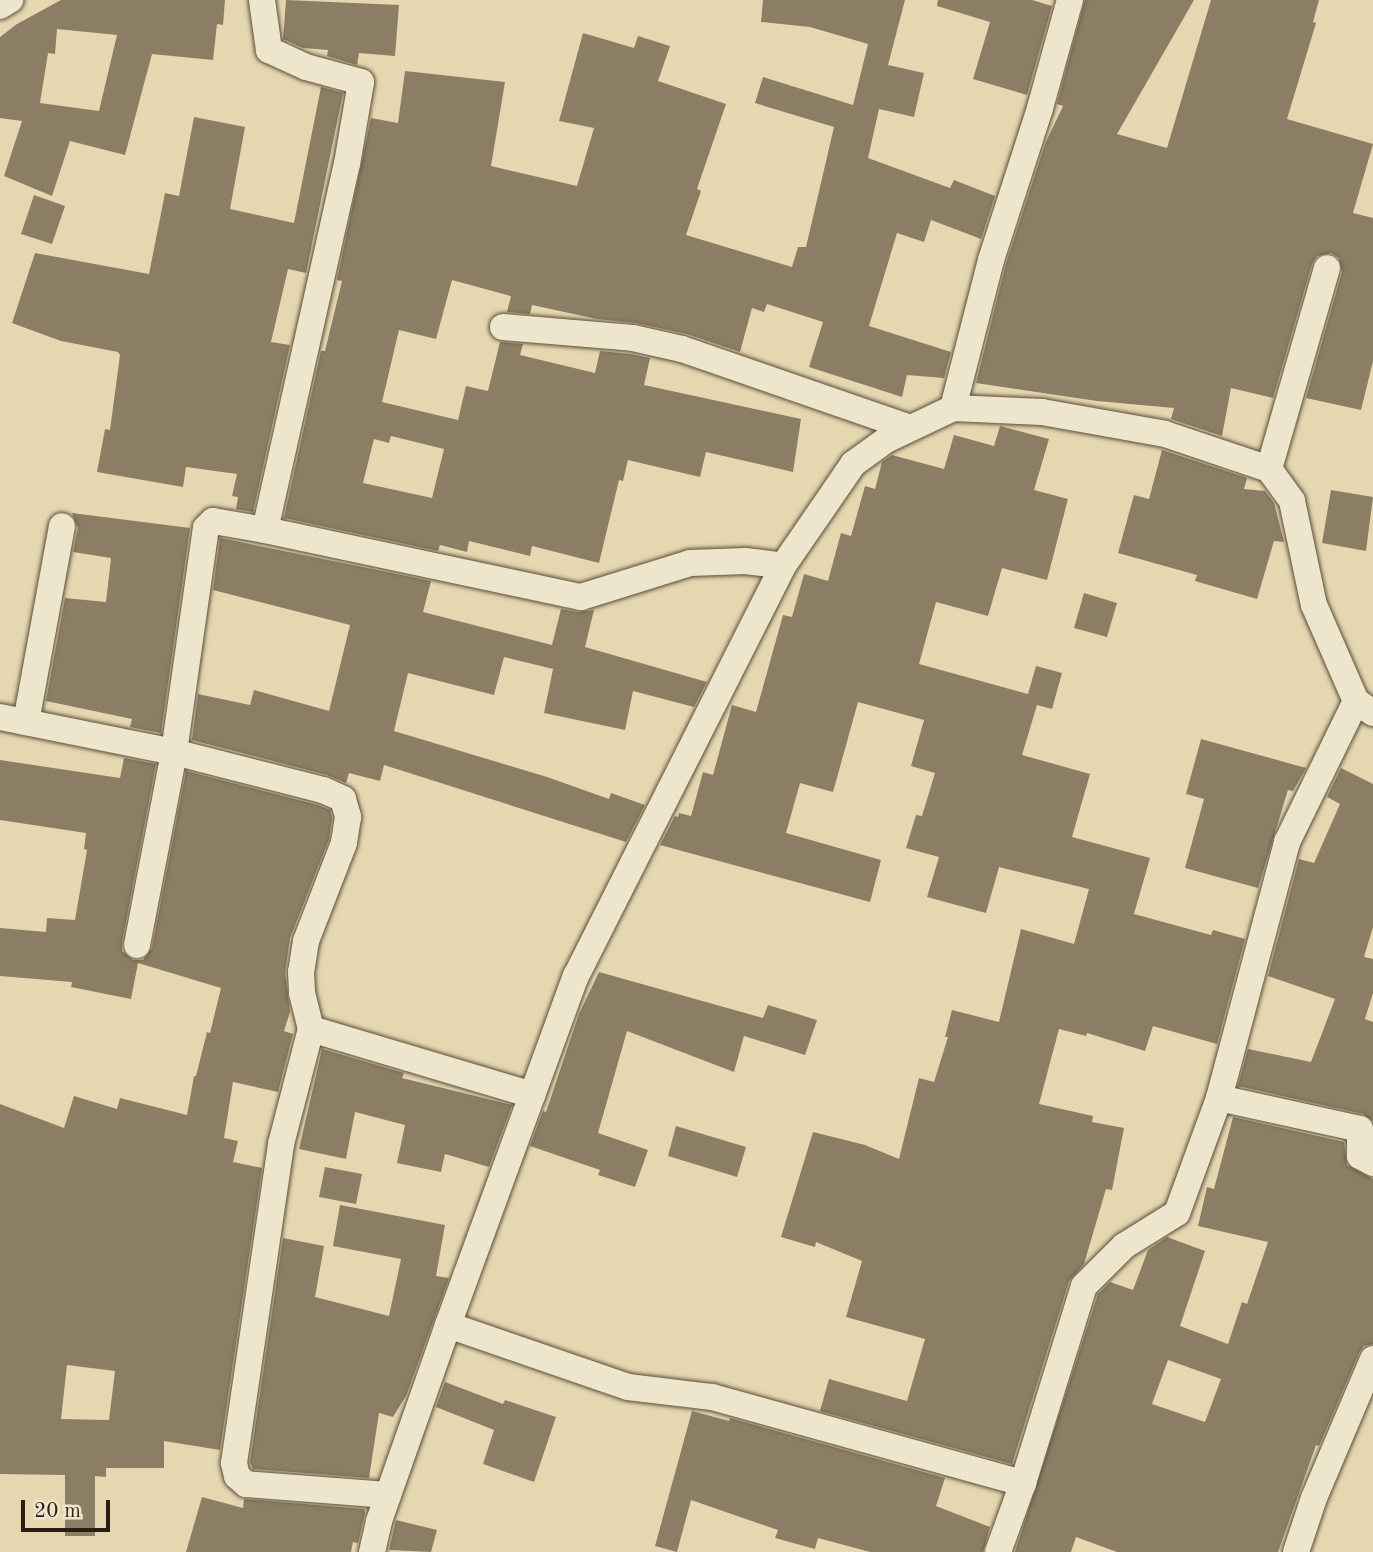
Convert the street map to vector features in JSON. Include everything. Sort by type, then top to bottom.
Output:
[{"type":"street","points":[[0,6],[10,0]]},
{"type":"street","points":[[262,0],[269,50],[306,67],[361,82],[347,164],[265,530]]},
{"type":"street","points":[[953,408],[991,260],[1040,108],[1070,0]]},
{"type":"street","points":[[1269,469],[1327,268]]},
{"type":"street","points":[[503,327],[633,338],[682,349],[910,428]]},
{"type":"street","points":[[372,1552],[388,1495],[448,1325],[576,976],[783,566],[853,464],[910,428],[953,408],[1042,412],[1152,432],[1269,469],[1292,501],[1314,605],[1365,707],[1287,842],[1219,1098],[1177,1213],[1124,1245],[1084,1286],[1023,1483],[998,1552]]},
{"type":"street","points":[[137,945],[174,752],[206,528],[213,521],[581,597],[690,563],[746,561],[783,566]]},
{"type":"street","points":[[26,722],[62,526]]},
{"type":"street","points":[[0,717],[174,752],[323,790],[343,799],[348,817],[344,843],[306,941],[301,972],[302,993],[311,1029],[281,1144],[234,1463],[237,1476],[246,1484],[388,1495]]},
{"type":"street","points":[[311,1029],[532,1095]]},
{"type":"street","points":[[1219,1098],[1360,1129],[1360,1156],[1373,1163]]},
{"type":"street","points":[[448,1325],[628,1387],[712,1397],[1023,1483]]},
{"type":"street","points":[[1296,1552],[1314,1498],[1373,1359]]},
{"type":"building","points":[[61,0],[225,0],[223,25],[217,24],[213,60],[152,54],[125,155],[70,141],[52,196],[4,176],[22,121],[0,118],[0,37],[17,24]],"holes":[[[57,29],[117,35],[99,111],[40,103],[48,53],[55,54]]]},
{"type":"building","points":[[286,0],[399,5],[395,56],[359,53],[357,65],[327,56],[328,50],[303,48],[283,39]]},
{"type":"building","points":[[763,0],[905,0],[888,65],[924,73],[914,117],[879,109],[868,158],[950,188],[954,180],[995,196],[981,239],[931,220],[924,242],[897,233],[869,326],[951,352],[944,378],[907,375],[902,397],[809,367],[823,322],[767,304],[764,312],[752,308],[740,352],[687,334],[532,305],[530,314],[507,312],[511,296],[452,280],[436,339],[399,330],[382,402],[458,420],[466,386],[488,391],[500,342],[523,344],[520,355],[595,373],[600,351],[631,354],[650,358],[644,385],[801,419],[793,472],[706,452],[700,477],[628,460],[623,481],[619,480],[599,563],[532,546],[530,556],[469,541],[467,552],[440,545],[438,551],[284,518],[321,351],[325,351],[342,281],[337,280],[371,118],[398,123],[405,71],[505,82],[491,166],[577,186],[594,128],[559,121],[583,33],[634,48],[638,36],[670,46],[658,81],[726,104],[697,189],[701,191],[686,235],[792,267],[798,247],[806,247],[834,127],[755,103],[763,77],[853,105],[868,44],[810,27],[761,22]],"holes":[[[391,436],[444,449],[432,498],[363,483],[374,439],[389,443]]]},
{"type":"building","points":[[938,0],[1032,0],[1052,6],[1027,95],[973,79],[990,22],[937,6]]},
{"type":"building","points":[[1085,0],[1194,0],[1117,134],[1167,148],[1211,0],[1319,0],[1313,22],[1316,23],[1287,119],[1373,144],[1353,213],[1373,218],[1373,361],[1361,410],[1306,398],[1342,272],[1339,258],[1331,253],[1317,256],[1312,264],[1273,398],[1231,388],[1222,436],[1171,419],[1174,408],[1097,401],[976,383],[1006,264],[1045,144],[1063,106],[1057,104]]},
{"type":"building","points":[[321,87],[343,93],[306,273],[288,269],[271,342],[290,345],[253,512],[236,509],[238,497],[232,496],[237,474],[186,467],[183,487],[97,472],[105,429],[110,430],[120,355],[118,352],[61,341],[12,323],[35,253],[149,274],[165,193],[179,196],[194,117],[245,127],[230,209],[294,223]]},
{"type":"building","points":[[34,195],[65,206],[52,244],[21,234]]},
{"type":"building","points":[[1000,426],[1049,439],[1034,490],[1068,499],[1047,580],[1002,568],[988,616],[936,602],[919,664],[1028,694],[1036,666],[1062,673],[1052,709],[1037,705],[1022,755],[1090,774],[1072,837],[1150,858],[1134,914],[1211,935],[1213,930],[1245,939],[1217,1044],[1153,1026],[1145,1051],[1087,1033],[1086,1036],[1059,1029],[1039,1104],[1093,1116],[1092,1122],[1124,1128],[1112,1190],[1106,1189],[1084,1264],[1069,1281],[1012,1464],[820,1411],[829,1379],[907,1401],[925,1339],[846,1317],[862,1261],[816,1242],[815,1247],[781,1237],[813,1132],[865,1145],[899,1159],[919,1078],[934,1082],[948,1037],[945,1037],[952,1010],[999,1022],[1021,929],[1074,944],[1089,889],[999,867],[986,913],[927,897],[939,857],[906,848],[916,815],[922,816],[935,773],[911,766],[924,720],[858,702],[833,792],[800,783],[786,833],[881,860],[870,902],[660,845],[675,816],[678,817],[679,813],[691,816],[703,772],[713,775],[732,705],[756,712],[783,615],[792,617],[804,574],[828,581],[841,533],[851,536],[865,486],[875,489],[882,462],[892,455],[944,469],[954,435],[994,446]]},
{"type":"building","points":[[1162,450],[1247,478],[1244,489],[1265,491],[1274,503],[1284,542],[1274,541],[1257,599],[1195,581],[1197,575],[1118,553],[1134,495],[1149,499]]},
{"type":"building","points":[[1331,490],[1373,497],[1366,551],[1322,543]]},
{"type":"building","points":[[72,513],[190,528],[161,733],[130,727],[132,719],[46,701],[65,598],[106,602],[111,558],[73,552],[78,528]]},
{"type":"building","points":[[220,538],[431,581],[423,612],[552,645],[561,609],[578,612],[594,610],[585,647],[707,682],[694,707],[633,691],[625,730],[544,713],[553,669],[504,657],[494,695],[408,673],[394,731],[547,777],[609,799],[611,793],[645,805],[626,842],[384,765],[380,781],[349,773],[346,783],[327,775],[192,740],[198,694],[250,705],[254,690],[329,711],[350,625],[213,590]]},
{"type":"building","points":[[1084,593],[1117,603],[1107,637],[1074,628]]},
{"type":"building","points":[[1201,739],[1306,768],[1293,791],[1288,790],[1258,888],[1185,868],[1204,799],[1186,794]]},
{"type":"building","points":[[124,758],[156,764],[122,942],[122,951],[133,960],[143,960],[152,948],[186,771],[318,805],[330,810],[332,818],[329,839],[290,938],[285,973],[290,1012],[284,1031],[293,1034],[278,1092],[233,1082],[224,1138],[238,1141],[233,1162],[262,1168],[220,1450],[164,1441],[164,1468],[106,1468],[106,1477],[95,1476],[95,1536],[65,1536],[65,1475],[0,1474],[0,1104],[64,1128],[74,1096],[117,1109],[120,1098],[187,1115],[194,1076],[207,1032],[210,1033],[221,988],[138,963],[131,999],[71,987],[72,982],[0,976],[0,928],[46,932],[47,918],[75,920],[87,850],[84,849],[86,833],[0,820],[0,760],[120,778]],"holes":[[[67,1365],[115,1371],[109,1420],[61,1419]]]},
{"type":"building","points":[[1341,768],[1373,784],[1373,927],[1364,957],[1373,959],[1373,993],[1365,1019],[1373,1022],[1373,1121],[1363,1114],[1238,1086],[1248,1049],[1311,1062],[1335,999],[1268,976],[1299,859],[1314,863],[1340,804],[1327,797]]},
{"type":"building","points":[[599,972],[763,1018],[768,1005],[817,1020],[805,1055],[744,1036],[734,1072],[627,1031],[598,1133],[648,1150],[635,1187],[598,1175],[600,1170],[530,1146],[543,1111],[546,1112],[579,1014]]},
{"type":"building","points":[[322,1049],[404,1073],[402,1078],[512,1105],[489,1167],[445,1154],[441,1172],[397,1163],[405,1125],[355,1112],[346,1159],[299,1149]]},
{"type":"building","points":[[1233,1117],[1344,1142],[1347,1165],[1373,1179],[1373,1344],[1364,1346],[1359,1353],[1319,1446],[1316,1445],[1278,1552],[1117,1552],[1076,1537],[1071,1552],[1015,1552],[1098,1294],[1110,1282],[1133,1290],[1148,1250],[1167,1237],[1205,1251],[1180,1326],[1228,1344],[1242,1302],[1247,1304],[1268,1242],[1198,1226],[1207,1187],[1214,1189]],"holes":[[[1168,1360],[1221,1379],[1205,1422],[1152,1404]]]},
{"type":"building","points":[[676,1126],[746,1147],[737,1177],[668,1156]]},
{"type":"building","points":[[325,1167],[362,1174],[356,1204],[319,1197]]},
{"type":"building","points":[[340,1205],[445,1225],[436,1276],[449,1278],[406,1396],[393,1417],[379,1413],[369,1478],[253,1469],[250,1462],[283,1238],[324,1246],[315,1297],[389,1316],[401,1259],[333,1246]]},
{"type":"building","points":[[445,1382],[503,1404],[505,1400],[556,1417],[534,1482],[483,1464],[494,1430],[436,1407]]},
{"type":"building","points":[[692,1411],[729,1421],[730,1418],[945,1478],[936,1506],[990,1527],[983,1552],[870,1552],[818,1538],[815,1549],[775,1538],[778,1530],[691,1500],[677,1552],[655,1546]]},
{"type":"building","points":[[202,1497],[243,1508],[244,1499],[364,1509],[365,1513],[358,1543],[353,1542],[351,1552],[186,1552]]},
{"type":"building","points":[[396,1520],[437,1530],[431,1552],[389,1550]]}]
